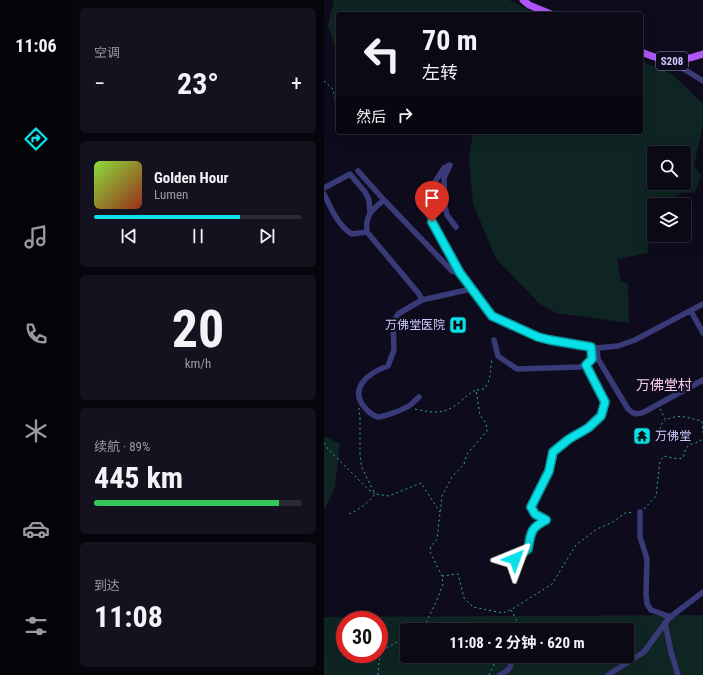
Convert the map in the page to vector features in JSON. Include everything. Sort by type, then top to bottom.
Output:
[{"type":"main road","points":[[523,0],[547,12]]},
{"type":"main road","name":"S208","points":[[643,53],[671,62],[703,54]]},
{"type":"street","points":[[671,62],[703,81]]},
{"type":"street","points":[[456,227],[447,216],[445,208],[444,178],[450,165],[444,168],[429,192],[426,211],[460,273],[492,316],[525,332],[544,338],[594,347],[618,346],[635,340],[703,304]]},
{"type":"street","points":[[358,171],[452,271],[460,273]]},
{"type":"street","points":[[324,188],[350,174],[365,192],[369,200],[370,213],[366,224],[367,232],[419,294],[422,300]]},
{"type":"street","points":[[324,194],[340,223],[347,231],[352,234],[367,232]]},
{"type":"street","points":[[370,213],[384,200]]},
{"type":"street","points":[[419,397],[408,407],[378,417],[373,415],[361,404],[358,392],[362,381],[380,369],[388,366],[394,350],[393,323],[398,314],[422,300],[471,289]]},
{"type":"street","points":[[691,311],[703,333]]},
{"type":"street","points":[[494,340],[498,356],[517,369],[574,368],[586,365],[592,359],[594,347]]},
{"type":"street","points":[[594,347],[598,359],[630,412],[638,414],[702,382]]},
{"type":"street","points":[[515,559],[528,549],[531,531],[538,524],[546,520],[535,514],[531,507],[549,471],[553,452],[569,439],[588,428],[601,416],[605,402],[586,365]]},
{"type":"street","points":[[640,512],[640,538],[647,559],[647,604],[651,610],[671,617]]},
{"type":"street","points":[[608,675],[644,652],[665,623],[703,592]]},
{"type":"street","points":[[665,623],[671,652],[678,675]]},
{"type":"street","points":[[500,675],[510,667],[512,663]]},
{"type":"path","points":[[324,81],[333,89],[336,102]]},
{"type":"path","points":[[408,407],[441,412],[450,409],[469,394],[476,390],[484,389],[491,373],[491,359],[493,356],[498,356]]},
{"type":"path","points":[[426,623],[438,600],[443,584],[442,576],[430,552],[431,546],[437,539],[442,496],[452,477],[464,464],[467,454],[487,431],[486,423],[480,415],[476,390]]},
{"type":"path","points":[[361,404],[358,408],[360,418],[360,456],[362,468],[375,494]]},
{"type":"path","points":[[657,405],[666,420]]},
{"type":"path","points":[[658,439],[661,425],[666,420],[678,415],[689,419],[702,421],[703,432]]},
{"type":"path","points":[[442,576],[458,574],[464,598],[473,607],[503,613],[511,609],[552,584],[576,545],[598,529],[613,522],[625,513],[640,512],[656,496],[660,461],[664,456],[668,456],[672,459],[683,458],[686,447],[689,444],[703,439]]},
{"type":"path","points":[[324,443],[328,449],[369,490],[375,494],[389,496],[421,483],[440,512]]},
{"type":"path","points":[[349,514],[368,503],[375,494]]},
{"type":"path","points":[[511,609],[518,623]]},
{"type":"path","points":[[378,675],[379,661],[382,651],[400,640]]},
{"type":"path","points":[[489,675],[494,663]]},
{"type":"green space","points":[[334,0],[509,0],[533,12],[336,12],[336,49],[328,26]]},
{"type":"green space","points":[[643,62],[672,74],[703,104],[703,124],[694,166],[701,175],[695,192],[678,194],[672,198],[647,198],[648,253],[617,259],[621,281],[628,284],[629,323],[556,313],[540,304],[496,259],[473,204],[469,160],[473,134],[643,134]]},
{"type":"green space","points":[[324,436],[340,444],[335,487],[324,511]]},
{"type":"green space","points":[[703,615],[703,675],[324,675],[324,617],[336,617],[336,663],[388,663],[388,617]]},
{"type":"place","name":"万佛堂医院","points":[[458,325]]},
{"type":"place","name":"万佛堂","points":[[642,436]]},
{"type":"district","name":"万佛堂村","points":[[664,385]]},
{"type":"route","points":[[432,222],[460,273],[492,316],[538,337],[591,347],[592,359],[586,365],[605,402],[601,416],[588,428],[569,439],[553,452],[549,471],[531,507],[535,514],[546,520],[538,524],[531,531],[528,549],[515,559]]}]
